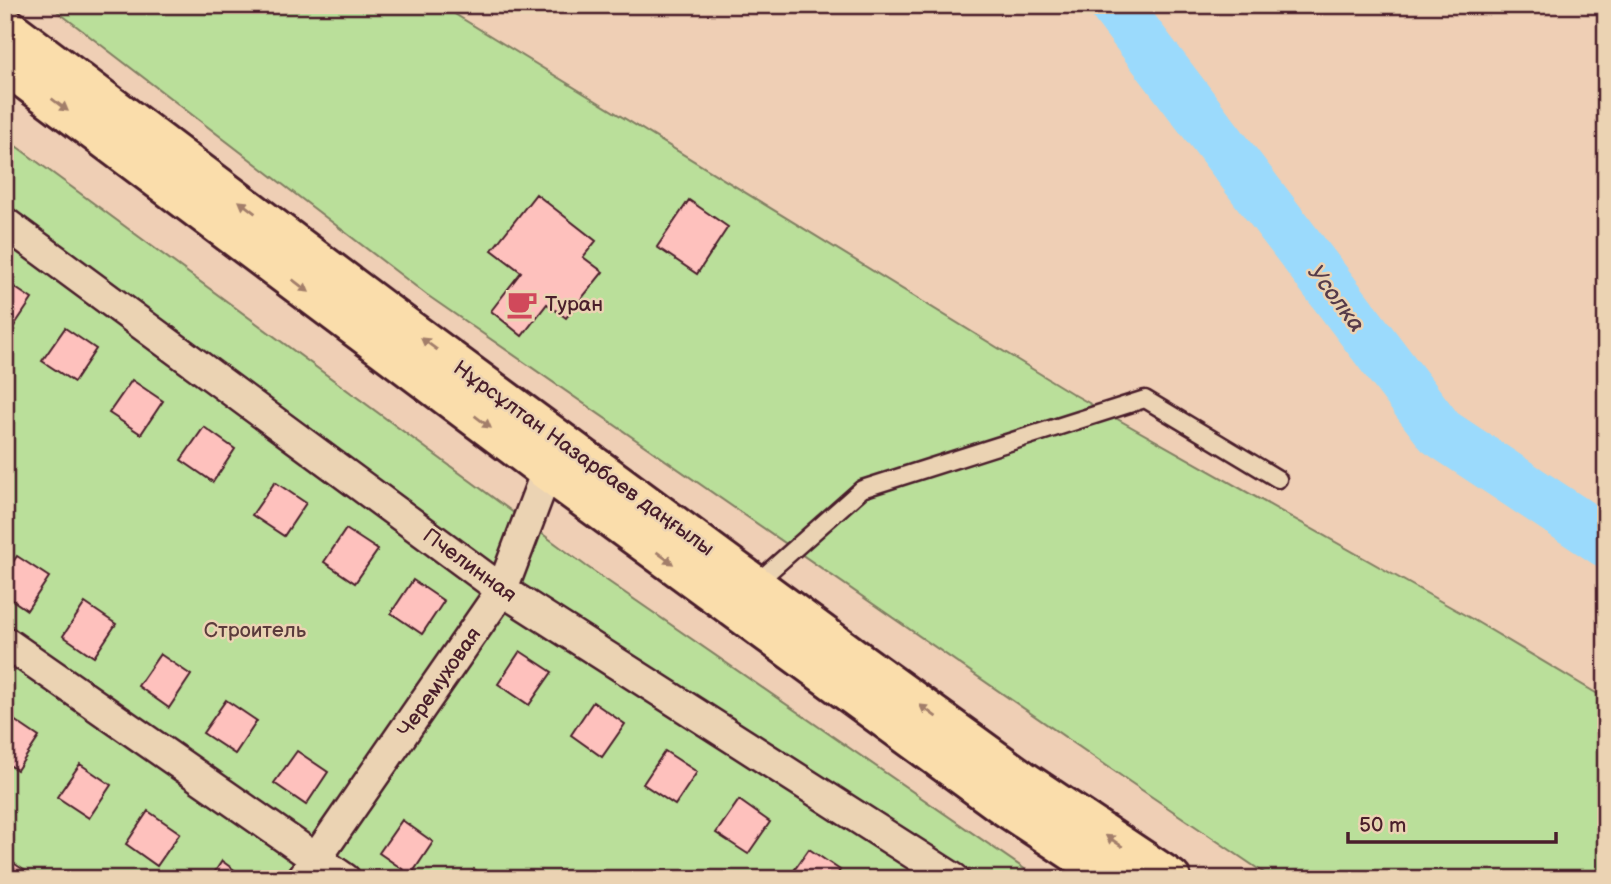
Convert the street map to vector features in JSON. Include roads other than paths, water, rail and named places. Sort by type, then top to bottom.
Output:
[{"type":"main road","name":"Нұрсұлтан Назарбаев даңғылы","points":[[5,26],[392,317],[1021,779],[1171,879]]},
{"type":"main road","name":"Нұрсұлтан Назарбаев даңғылы","points":[[5,64],[547,471],[1003,804],[1115,879]]},
{"type":"street","name":"Пчелинная","points":[[5,223],[502,590],[954,879]]},
{"type":"street","name":"Черемуховая","points":[[309,869],[502,590],[547,471]]},
{"type":"street","points":[[5,642],[309,869],[345,879]]},
{"type":"lane","points":[[755,584],[862,489],[1145,399],[1278,479]]},
{"type":"waterway","name":"Усолка","points":[[1115,5],[1440,432],[1606,542]]},
{"type":"place","name":"Туран","points":[[522,304]]},
{"type":"park label","name":"Строитель","points":[[255,630]]}]
